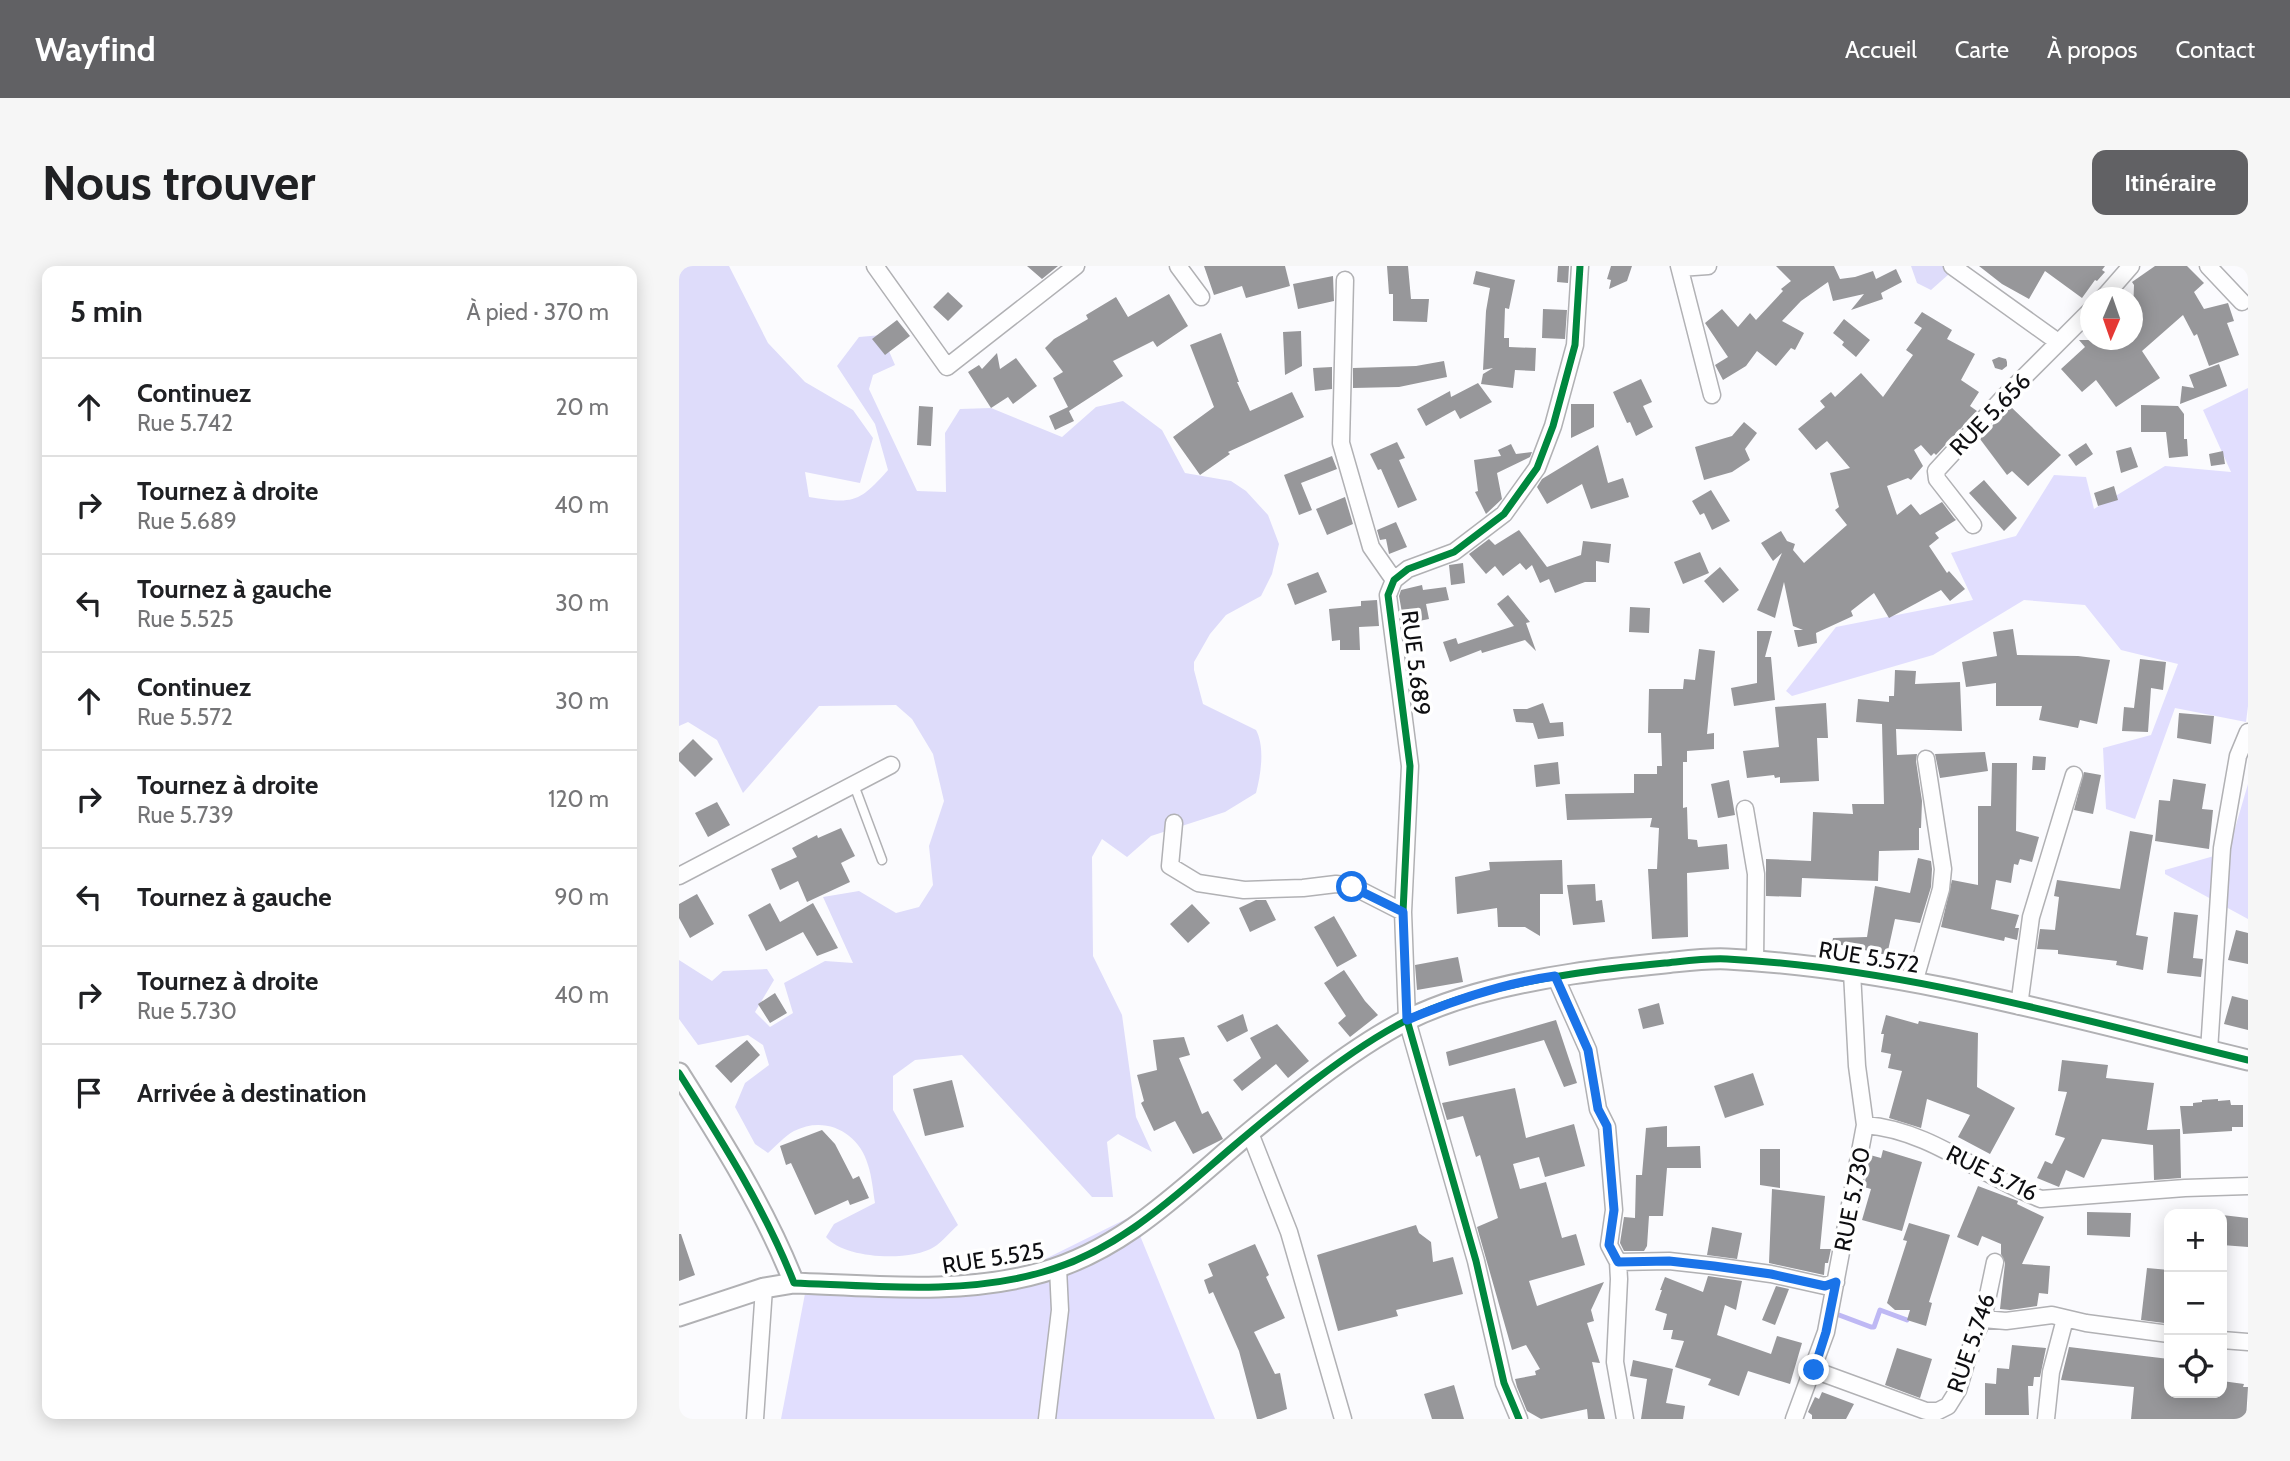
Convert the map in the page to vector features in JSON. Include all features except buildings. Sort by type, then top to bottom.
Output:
[{"type":"street","points":[[875,266],[947,368],[1076,266]]},
{"type":"street","points":[[1178,266],[1201,297]]},
{"type":"street","name":"RUE 5.689","points":[[1519,1419],[1504,1382],[1476,1261],[1407,1020],[1403,912],[1410,766],[1388,594],[1394,579],[1408,569],[1454,552],[1504,514],[1537,468],[1556,415],[1575,345],[1580,266]]},
{"type":"street","points":[[1708,266],[1679,267],[1712,395]]},
{"type":"street","points":[[1952,266],[2058,342]]},
{"type":"street","points":[[2113,287],[2131,266]]},
{"type":"street","points":[[2208,266],[2242,302]]},
{"type":"street","points":[[1345,281],[1341,443],[1371,547],[1394,579]]},
{"type":"street","name":"RUE 5.656","points":[[1973,525],[1937,479],[1936,471],[2080,321]]},
{"type":"street","points":[[2209,1051],[2222,848],[2241,785],[2238,756],[2248,732]]},
{"type":"street","points":[[1914,983],[1941,889],[1943,869],[1926,759]]},
{"type":"street","points":[[679,876],[891,765]]},
{"type":"street","points":[[2019,1006],[2031,917],[2074,775]]},
{"type":"street","points":[[1745,809],[1756,874],[1755,961]]},
{"type":"street","points":[[1174,823],[1170,866],[1198,883],[1244,891],[1344,885],[1403,912]]},
{"type":"street","name":"RUE 5.572","points":[[1479,995],[1529,980],[1555,976],[1711,959],[1755,961],[1853,972],[1914,983],[2248,1060]]},
{"type":"street","name":"RUE 5.730","points":[[1794,1419],[1826,1332],[1865,1125],[1857,1066],[1853,972]]},
{"type":"street","points":[[1555,976],[1588,1050],[1598,1109],[1607,1126],[1614,1210],[1609,1245],[1618,1262],[1619,1279],[1615,1362],[1625,1419]]},
{"type":"street","name":"RUE 5.525","points":[[679,1316],[764,1288],[794,1283],[942,1286],[1003,1281],[1058,1268],[1104,1248],[1139,1225],[1335,1066],[1407,1020],[1479,995]]},
{"type":"street","points":[[679,1073],[761,1207],[794,1283]]},
{"type":"street","name":"RUE 5.716","points":[[1865,1125],[1897,1129],[1916,1136],[2020,1191],[2041,1199],[2248,1186]]},
{"type":"street","points":[[1250,1133],[1289,1232],[1343,1419]]},
{"type":"street","points":[[1618,1262],[1669,1261],[1771,1274],[1825,1286],[1836,1282]]},
{"type":"street","name":"RUE 5.746","points":[[1814,1370],[1926,1411],[1948,1406],[1958,1390],[1973,1340],[1983,1319],[1995,1262]]},
{"type":"street","points":[[1048,1419],[1060,1310],[1058,1268]]},
{"type":"street","points":[[755,1419],[764,1288]]},
{"type":"street","points":[[1983,1319],[2006,1321],[2052,1315],[2164,1333]]},
{"type":"street","points":[[2046,1419],[2051,1371],[2065,1318]]},
{"type":"street","points":[[2227,1340],[2248,1342]]},
{"type":"lane","points":[[854,785],[882,860]]},
{"type":"shaded area","points":[[679,266],[729,266],[768,343],[805,382],[853,410],[873,438],[860,483],[805,472],[809,497],[836,500],[854,498],[870,489],[888,470],[875,424],[837,366],[859,337],[882,335],[895,365],[873,375],[869,389],[917,491],[946,492],[945,433],[960,409],[991,408],[1062,437],[1096,407],[1123,401],[1162,430],[1185,473],[1231,481],[1246,491],[1268,515],[1279,544],[1272,574],[1261,596],[1226,615],[1210,634],[1194,662],[1203,704],[1256,730],[1261,752],[1261,769],[1256,793],[1225,812],[1151,836],[1127,857],[1102,839],[1092,857],[1093,956],[1122,1015],[1136,1117],[1152,1152],[1118,1134],[1107,1142],[1113,1197],[1092,1197],[962,1055],[915,1060],[893,1076],[893,1110],[958,1225],[934,1247],[910,1255],[878,1256],[847,1250],[826,1237],[834,1224],[875,1203],[864,1153],[849,1136],[839,1130],[817,1125],[794,1131],[768,1153],[755,1144],[735,1107],[745,1083],[769,1065],[763,1045],[748,1035],[698,1045],[679,1019],[679,960],[712,981],[723,971],[767,969],[774,980],[755,1012],[770,1027],[793,1013],[784,983],[825,961],[853,963],[823,897],[859,891],[896,913],[919,907],[933,885],[929,846],[944,801],[933,754],[912,719],[896,705],[819,706],[743,793],[717,740],[688,722],[679,726]]},
{"type":"shaded area","points":[[1911,266],[1958,266],[1931,290],[1917,283]]},
{"type":"shaded area","points":[[2248,388],[2246,722],[2175,708],[2135,819],[2106,809],[2103,748],[2151,735],[2178,664],[2121,650],[2085,605],[2024,600],[1933,655],[1792,696],[1786,691],[1836,627],[1973,600],[1951,553],[2016,536],[2054,475],[2086,477],[2094,509],[2165,466],[2231,472],[2203,410]]},
{"type":"shaded area","points":[[2248,784],[2248,919],[2165,874],[2165,870],[2228,852]]},
{"type":"shaded area","points":[[1132,1216],[1215,1419],[781,1419],[808,1278],[911,1284],[1029,1267]]},
{"type":"waterway","points":[[1839,1315],[1871,1327],[1874,1327],[1880,1310],[1907,1320]]},
{"type":"cycle path","points":[[1519,1419],[1504,1383],[1476,1261],[1407,1020],[1403,912],[1410,766],[1388,595],[1394,580],[1408,569],[1454,552],[1504,514],[1537,468],[1553,426],[1575,345],[1580,266]]},
{"type":"cycle path","points":[[679,1073],[756,1202],[794,1283],[919,1287],[982,1284],[1013,1279],[1070,1263],[1096,1251],[1166,1204],[1293,1097],[1385,1032],[1446,1004],[1488,991],[1552,977],[1704,959],[1793,964],[1925,984],[2055,1012],[2248,1060]]},
{"type":"route","points":[[1352,887],[1403,912],[1407,1020],[1529,980],[1555,976],[1588,1050],[1598,1109],[1607,1126],[1614,1210],[1609,1245],[1618,1262],[1669,1261],[1771,1274],[1825,1286],[1836,1282],[1826,1332],[1814,1370]]}]
